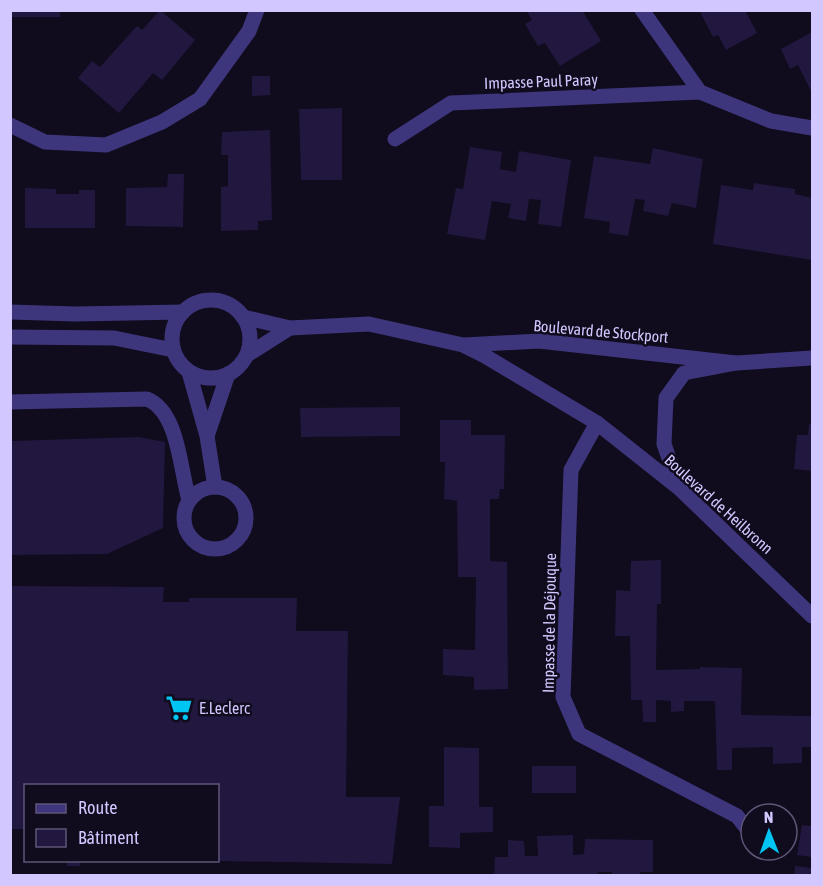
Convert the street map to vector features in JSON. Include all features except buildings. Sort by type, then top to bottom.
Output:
[{"type":"street","points":[[10,125],[45,142],[106,145],[162,122],[200,99],[249,31],[256,10]]},
{"type":"street","points":[[642,10],[700,92],[771,121],[813,128]]},
{"type":"street","name":"Impasse Paul Paray","points":[[395,139],[451,103],[700,92]]},
{"type":"street","points":[[215,487],[207,436],[189,372],[173,350],[173,330],[183,312],[201,301],[214,301],[233,307],[243,317],[250,337],[247,355]]},
{"type":"street","points":[[10,312],[75,314],[183,312]]},
{"type":"street","points":[[243,317],[290,328],[369,324],[462,345]]},
{"type":"street","points":[[189,372],[202,377],[216,378],[228,374],[239,366],[247,355],[290,328]]},
{"type":"street","points":[[10,337],[114,338],[173,350]]},
{"type":"street","name":"Boulevard de Stockport","points":[[462,345],[539,341],[736,363]]},
{"type":"street","name":"Boulevard de Heilbronn","points":[[462,345],[485,356],[597,423],[679,488],[813,616]]},
{"type":"street","name":"Boulevard de Stockport","points":[[679,488],[663,444],[666,398],[684,373],[736,363],[813,358]]},
{"type":"street","points":[[207,436],[228,374]]},
{"type":"street","points":[[10,402],[147,399],[157,403],[175,433],[189,500]]},
{"type":"street","name":"Impasse de la Déjouque","points":[[597,423],[571,470],[563,697],[579,734],[739,819]]},
{"type":"street","points":[[210,487],[222,488],[234,493],[242,501],[246,513],[246,525],[241,536],[232,545],[220,549],[208,549],[197,544],[188,534],[184,523],[184,511],[189,500],[198,491],[210,487]]},
{"type":"place","name":"E.Leclerc","points":[[179,708]]}]
